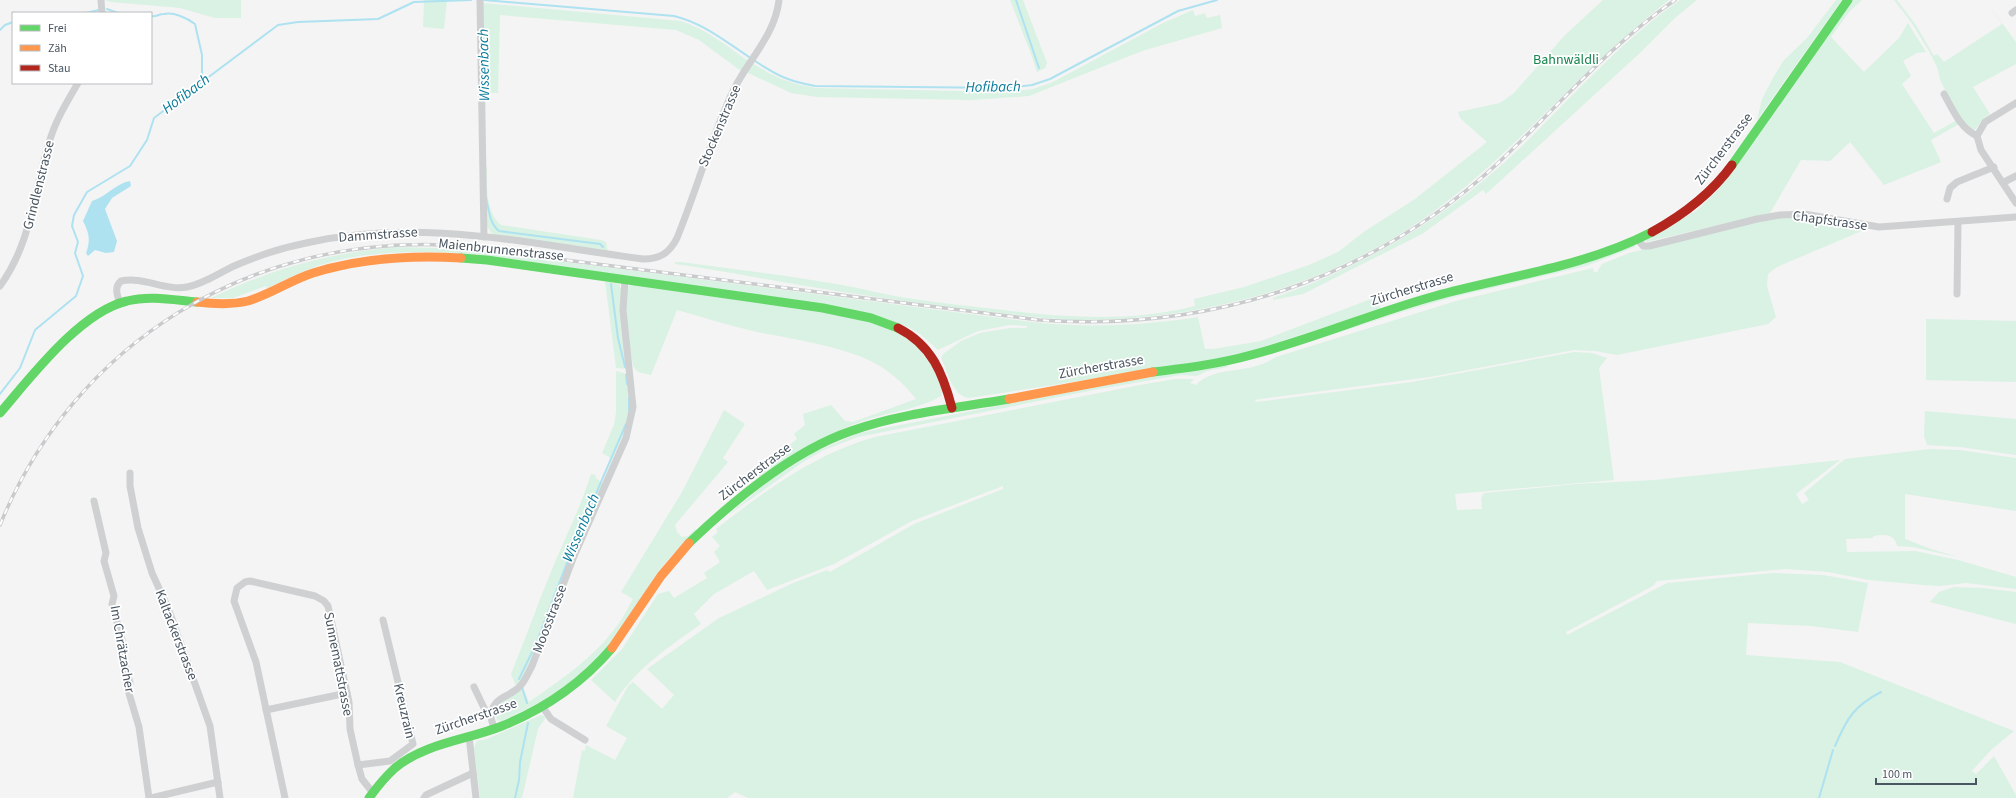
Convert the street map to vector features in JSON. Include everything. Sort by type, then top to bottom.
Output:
[{"type":"main road","name":"Zürcherstrasse","points":[[371,795],[391,771],[411,757],[430,747],[494,729],[542,706],[572,686],[603,658],[629,626],[661,576],[684,548],[769,476],[816,446],[867,425],[952,408],[1250,356],[1446,293],[1576,262],[1637,239],[1677,218],[1700,202],[1714,188],[1848,0]]},
{"type":"main road","name":"Maienbrunnenstrasse","points":[[0,414],[74,332],[94,316],[120,303],[154,297],[216,304],[240,302],[322,270],[366,261],[414,257],[487,260],[823,308],[865,317],[895,327],[918,339],[934,357],[945,378],[952,408]]},
{"type":"street","points":[[101,0],[102,12]]},
{"type":"street","name":"Stockenstrasse","points":[[665,254],[673,246],[681,227],[706,157],[734,90],[743,73],[768,36],[774,22],[779,0]]},
{"type":"street","points":[[480,1],[484,237]]},
{"type":"street","name":"Grindlenstrasse","points":[[0,286],[12,270],[22,246],[46,152],[54,128],[62,110],[77,84]]},
{"type":"street","points":[[1944,94],[1962,126],[1977,136],[1981,150],[2004,182],[2016,203]]},
{"type":"street","points":[[1977,136],[1985,122],[2016,103]]},
{"type":"street","points":[[1947,199],[1950,188],[1956,182],[1994,167]]},
{"type":"street","points":[[2004,182],[2016,176]]},
{"type":"street","name":"Chapfstrasse","points":[[1637,239],[1643,246],[1650,246],[1757,218],[1780,215],[1804,214],[1880,227],[2016,217]]},
{"type":"street","points":[[1957,294],[1958,222]]},
{"type":"street","name":"Dammstrasse","points":[[120,303],[116,290],[118,284],[122,280],[134,280],[177,287],[188,287],[264,254],[322,239],[367,233],[432,231],[643,259],[653,258],[665,254]]},
{"type":"street","name":"Moosstrasse","points":[[490,714],[498,700],[514,692],[524,682],[532,666],[574,556],[626,438],[631,423],[633,407],[623,310],[625,280]]},
{"type":"street","name":"Kaltackerstrasse","points":[[130,473],[130,486],[138,528],[152,573],[168,608],[210,726],[220,798]]},
{"type":"street","name":"Im Chrätzacher","points":[[94,501],[106,553],[104,561],[114,596],[112,604],[122,640],[121,649],[130,683],[128,690],[139,727],[150,798]]},
{"type":"street","name":"Sunnemattstrasse","points":[[285,798],[256,662],[234,601],[237,588],[245,582],[250,581],[315,596],[324,601],[330,612],[347,693],[350,729],[358,765],[362,780],[371,795]]},
{"type":"street","name":"Kreuzrain","points":[[358,765],[390,761],[413,744],[383,620]]},
{"type":"street","points":[[474,687],[486,712],[490,714],[494,729]]},
{"type":"street","points":[[266,710],[347,693]]},
{"type":"street","points":[[542,706],[551,719],[585,740]]},
{"type":"street","points":[[469,736],[476,798]]},
{"type":"street","points":[[424,798],[426,795],[474,774]]},
{"type":"street","points":[[150,798],[218,782]]},
{"type":"green space","points":[[104,0],[241,0],[241,18],[215,18],[180,8],[111,2]]},
{"type":"green space","points":[[424,0],[447,0],[444,29],[423,27]]},
{"type":"green space","points":[[1010,0],[1023,0],[1047,63],[1045,68],[1037,72],[1031,54]]},
{"type":"green space","name":"Bahnwäldli","points":[[1603,0],[1669,0],[1607,53],[1489,166],[1426,217],[1387,242],[1347,263],[1305,280],[1261,295],[1217,306],[1171,314],[1081,320],[965,309],[826,289],[675,264],[675,262],[681,262],[742,270],[842,285],[919,300],[1051,315],[1099,317],[1124,316],[1172,311],[1195,306],[1194,299],[1244,287],[1309,265],[1338,252],[1365,231],[1415,199],[1487,142],[1460,118],[1458,112],[1500,103],[1514,93],[1565,35]]},
{"type":"green space","points":[[1680,0],[1697,0],[1676,17],[1641,52],[1486,194],[1483,190],[1422,234],[1303,294],[1273,300],[1273,298],[1308,285],[1375,254],[1437,216],[1495,171],[1618,51],[1658,16]]},
{"type":"green space","points":[[1836,0],[1842,0],[1757,120],[1762,99],[1784,60],[1807,38]]},
{"type":"green space","points":[[1853,0],[1862,0],[1850,11],[1831,37],[1864,72],[1899,38],[1908,23],[1926,52],[1917,53],[1903,61],[1911,76],[1902,84],[1934,133],[1957,120],[1959,124],[1931,140],[1941,162],[1884,185],[1850,142],[1830,161],[1801,160],[1770,213],[1646,242],[1647,238],[1696,211],[1717,191]]},
{"type":"green space","points":[[1894,0],[1897,0],[1916,25],[1934,56],[1937,54],[1944,62],[2002,24],[1985,0],[2016,42],[2016,64],[1973,87],[1990,114],[1983,119],[1974,131],[1964,125],[1941,82],[1937,67],[1929,51],[1911,22]]},
{"type":"green space","points":[[482,3],[681,21],[708,33],[748,61],[741,71],[699,40],[676,30],[500,15],[498,93],[483,93]]},
{"type":"green space","points":[[1193,10],[1195,16],[1205,13],[1207,18],[1220,15],[1222,28],[1142,51],[1029,96],[971,100],[817,97],[791,93],[746,72],[752,63],[768,73],[782,79],[815,88],[1008,92],[1033,89],[1053,82],[1163,23]]},
{"type":"green space","points":[[484,167],[487,167],[487,190],[492,213],[501,225],[601,240],[606,242],[608,252],[495,235],[491,233],[487,226]]},
{"type":"green space","points":[[1783,217],[1808,218],[1864,230],[1777,267],[1768,274],[1767,286],[1776,317],[1768,324],[1617,355],[1595,351],[1574,350],[1430,377],[1255,400],[1256,402],[1412,382],[1574,352],[1592,353],[1607,358],[1599,368],[1614,480],[1455,494],[1457,510],[1482,509],[1481,498],[1484,493],[1577,484],[1655,480],[1840,460],[1796,494],[1802,504],[1809,500],[1804,493],[1845,459],[1930,449],[1959,450],[2016,458],[2016,511],[1905,494],[1905,539],[1931,549],[2016,574],[1958,557],[1912,547],[1897,546],[1894,539],[1888,536],[1882,535],[1874,536],[1872,538],[1846,539],[1847,552],[1915,551],[1958,560],[2016,577],[2016,589],[1966,583],[1940,586],[1923,585],[1869,580],[1828,572],[1786,569],[1657,581],[1653,586],[1566,632],[1567,635],[1667,583],[1773,573],[1823,575],[1868,583],[1858,632],[1811,626],[1748,623],[1746,655],[1840,662],[2014,731],[1991,750],[1972,771],[1976,774],[1994,756],[2016,795],[2016,798],[748,798],[735,792],[727,798],[573,798],[582,750],[585,751],[586,745],[615,760],[627,738],[606,726],[628,686],[633,682],[662,709],[674,695],[647,669],[719,618],[793,583],[827,570],[830,572],[914,524],[1003,489],[1003,486],[912,521],[834,564],[767,590],[754,571],[714,594],[694,614],[701,624],[643,668],[623,690],[615,702],[591,680],[622,649],[658,594],[669,591],[674,598],[707,578],[704,573],[720,562],[714,552],[720,546],[712,537],[718,532],[716,529],[791,475],[831,453],[875,437],[1140,385],[1175,379],[1194,379],[1190,383],[1196,385],[1209,376],[1256,366],[1276,357],[1456,301],[1593,268],[1594,272],[1597,272],[1602,264],[1629,253],[1758,221]]},
{"type":"green space","points":[[1635,245],[1635,247],[1586,266],[1454,297],[1262,357],[1430,302]]},
{"type":"green space","points":[[395,247],[479,251],[1060,325],[1119,325],[1198,317],[1205,349],[1261,341],[1376,297],[1381,309],[1244,353],[1207,361],[969,398],[958,393],[951,382],[941,358],[943,354],[961,341],[980,333],[1010,328],[1027,328],[1027,326],[1010,325],[978,331],[938,350],[920,334],[908,327],[846,308],[478,254],[439,252],[399,252],[359,256],[339,260],[313,267],[267,288],[266,286],[233,298],[211,298],[256,279],[301,264],[347,253]]},
{"type":"green space","points":[[605,281],[619,284],[621,289],[626,369],[616,368]]},
{"type":"green space","points":[[632,284],[825,312],[876,324],[907,337],[921,347],[933,362],[937,370],[942,388],[941,396],[924,404],[878,416],[840,430],[811,444],[784,460],[759,479],[754,474],[797,439],[794,434],[805,425],[803,414],[831,405],[845,421],[853,422],[916,399],[900,381],[885,369],[867,359],[820,344],[747,330],[677,310],[651,375],[638,372],[633,366],[625,309],[626,291]]},
{"type":"green space","points":[[1926,319],[2016,321],[2016,382],[1926,380]]},
{"type":"green space","points":[[1226,365],[1228,367],[1207,371],[1197,376],[1181,375],[1099,389],[858,437],[824,450],[803,462],[727,516],[770,480],[812,453],[859,433],[1151,376]]},
{"type":"green space","points":[[616,371],[627,374],[631,400],[627,426],[604,477],[602,477],[611,458],[602,453],[614,425],[616,413]]},
{"type":"green space","points":[[724,410],[745,424],[723,458],[728,462],[675,525],[677,532],[682,537],[688,536],[695,529],[697,531],[678,548],[662,567],[623,629],[593,663],[580,675],[550,696],[501,721],[497,720],[494,711],[495,707],[523,688],[529,702],[589,657],[619,623],[633,599],[621,592],[682,492]]},
{"type":"green space","points":[[1925,411],[2016,419],[2016,455],[1960,447],[1927,445],[1924,436]]},
{"type":"green space","points":[[591,474],[596,475],[595,477],[603,484],[533,656],[524,675],[516,686],[511,674],[548,579],[583,498]]},
{"type":"green space","points":[[1954,587],[1982,588],[2016,592],[2016,624],[1930,602],[1939,592]]},
{"type":"green space","points":[[541,715],[546,717],[538,729],[522,798],[480,798],[474,748],[477,741],[487,739]]},
{"type":"water","points":[[130,181],[131,186],[112,198],[105,209],[117,241],[114,252],[106,253],[95,250],[88,256],[86,253],[89,237],[83,221],[92,201],[120,184]]},
{"type":"waterway","name":"Hofibach","points":[[0,394],[20,368],[35,330],[76,296],[83,276],[75,253],[78,242],[72,226],[74,215],[87,192],[130,166],[147,140],[154,118],[278,25],[298,22],[378,19],[414,2],[471,0]]},
{"type":"waterway","name":"Hofibach","points":[[484,0],[674,16],[695,23],[749,57]]},
{"type":"waterway","points":[[1016,0],[1039,68]]},
{"type":"waterway","name":"Hofibach","points":[[755,61],[770,71],[784,77],[815,86],[1007,88],[1032,85],[1050,79],[1178,11],[1217,0]]},
{"type":"waterway","points":[[107,9],[115,12]]},
{"type":"waterway","points":[[90,12],[99,10]]},
{"type":"waterway","points":[[152,16],[172,14],[195,24],[202,55],[202,82]]},
{"type":"waterway","points":[[0,30],[5,25],[12,22]]},
{"type":"waterway","name":"Wissenbach","points":[[486,198],[491,220],[499,231],[600,244],[603,247]]},
{"type":"waterway","name":"Wissenbach","points":[[611,284],[618,338],[625,367]]},
{"type":"waterway","name":"Wissenbach","points":[[626,375],[627,384]]},
{"type":"waterway","name":"Wissenbach","points":[[629,398],[629,412]]},
{"type":"waterway","name":"Wissenbach","points":[[519,679],[536,644],[573,547],[626,424]]},
{"type":"waterway","name":"Wissenbach","points":[[522,687],[527,703]]},
{"type":"waterway","points":[[1835,746],[1843,728],[1852,714],[1864,702],[1881,692]]},
{"type":"waterway","name":"Wissenbach","points":[[515,798],[519,780],[520,762],[528,723]]},
{"type":"waterway","points":[[1819,798],[1833,750]]},
{"type":"railway","points":[[0,525],[33,460],[74,402],[123,353],[178,313],[239,281],[305,259],[375,247],[447,245],[1039,320],[1102,322],[1165,317],[1225,306],[1284,290],[1342,268],[1396,239],[1448,204],[1497,164],[1627,37],[1675,0]]},
{"type":"traffic: fast","points":[[1732,165],[1848,0]]},
{"type":"traffic: fast","points":[[1153,372],[1215,363],[1274,349],[1435,296],[1545,270],[1600,254],[1652,232]]},
{"type":"traffic: fast","points":[[461,258],[487,260],[823,308],[871,318],[898,328]]},
{"type":"traffic: fast","points":[[0,413],[41,365],[74,332],[109,307],[127,301],[144,298],[162,298],[197,302]]},
{"type":"traffic: fast","points":[[689,543],[725,510],[765,478],[786,464],[829,440],[870,425],[909,415],[1009,399]]},
{"type":"traffic: fast","points":[[369,798],[395,768],[419,753],[433,747],[502,726],[548,703],[576,683],[612,648]]},
{"type":"traffic: slow","points":[[197,302],[223,304],[248,301],[265,295],[297,279],[313,273],[349,264],[405,257],[461,258]]},
{"type":"traffic: slow","points":[[1009,399],[1153,372]]},
{"type":"traffic: slow","points":[[612,648],[661,576],[689,543]]},
{"type":"traffic: jam","points":[[1652,232],[1696,203],[1724,176],[1732,165]]},
{"type":"traffic: jam","points":[[898,328],[910,335],[928,352],[940,372],[952,408]]}]
